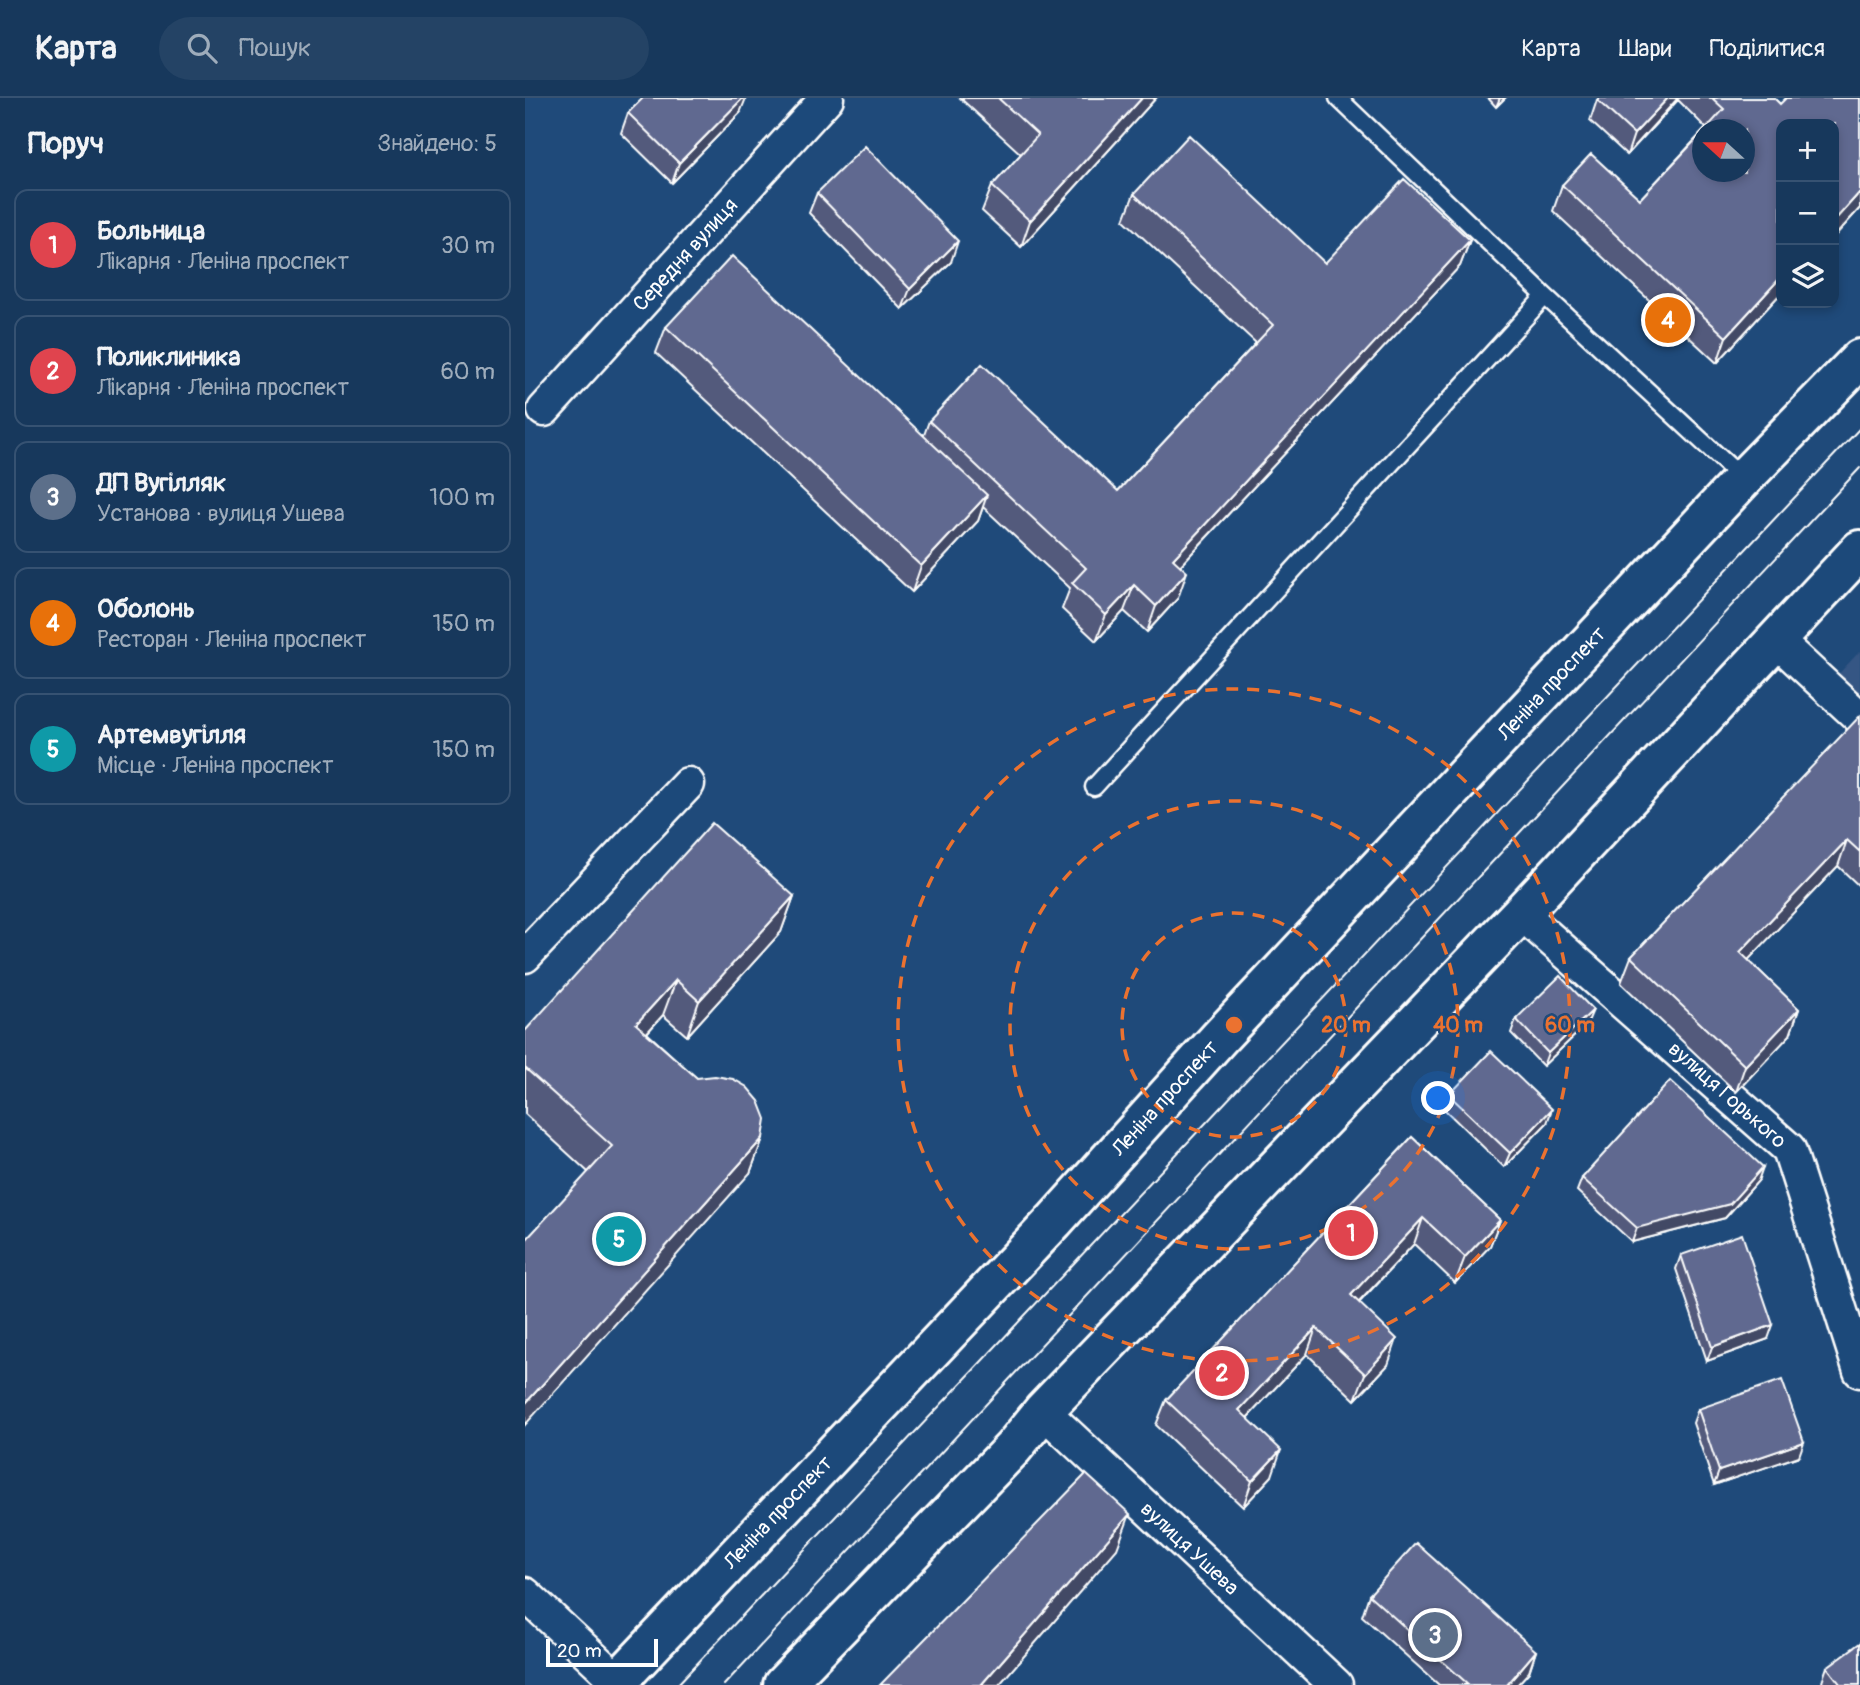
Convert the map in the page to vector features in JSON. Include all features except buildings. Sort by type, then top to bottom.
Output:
[{"type":"main road","name":"Леніна проспект","points":[[615,1683],[1054,1221],[1219,1038],[1743,479],[1860,359]]},
{"type":"main road","points":[[783,1685],[1013,1448],[1043,1411],[1521,913],[1860,550]]},
{"type":"street","name":"Середня вулиця","points":[[544,410],[827,98]]},
{"type":"street","points":[[1776,640],[1860,718]]},
{"type":"street","points":[[525,956],[688,784]]},
{"type":"street","name":"вулиця Горького","points":[[1521,913],[1789,1149],[1860,1371]]},
{"type":"street","name":"вулиця Ушева","points":[[1043,1411],[1336,1685]]},
{"type":"street","points":[[525,1594],[615,1683]]},
{"type":"lane","points":[[1338,98],[1545,296],[1743,479]]},
{"type":"lane","points":[[1094,787],[1545,296]]},
{"type":"shaded area","points":[[1860,651],[1860,733],[1819,695]]},
{"type":"tram line","points":[[677,1685],[1860,428]]},
{"type":"tram line","points":[[724,1685],[1860,468]]},
{"type":"place","name":"Оболонь","points":[[1668,320]]},
{"type":"place","name":"Больница","points":[[1351,1233]]},
{"type":"place","name":"Артемвугілля","points":[[619,1239]]},
{"type":"place","name":"Поликлиника","points":[[1222,1373]]},
{"type":"place","name":"ДП Вугілляк","points":[[1435,1635]]}]
